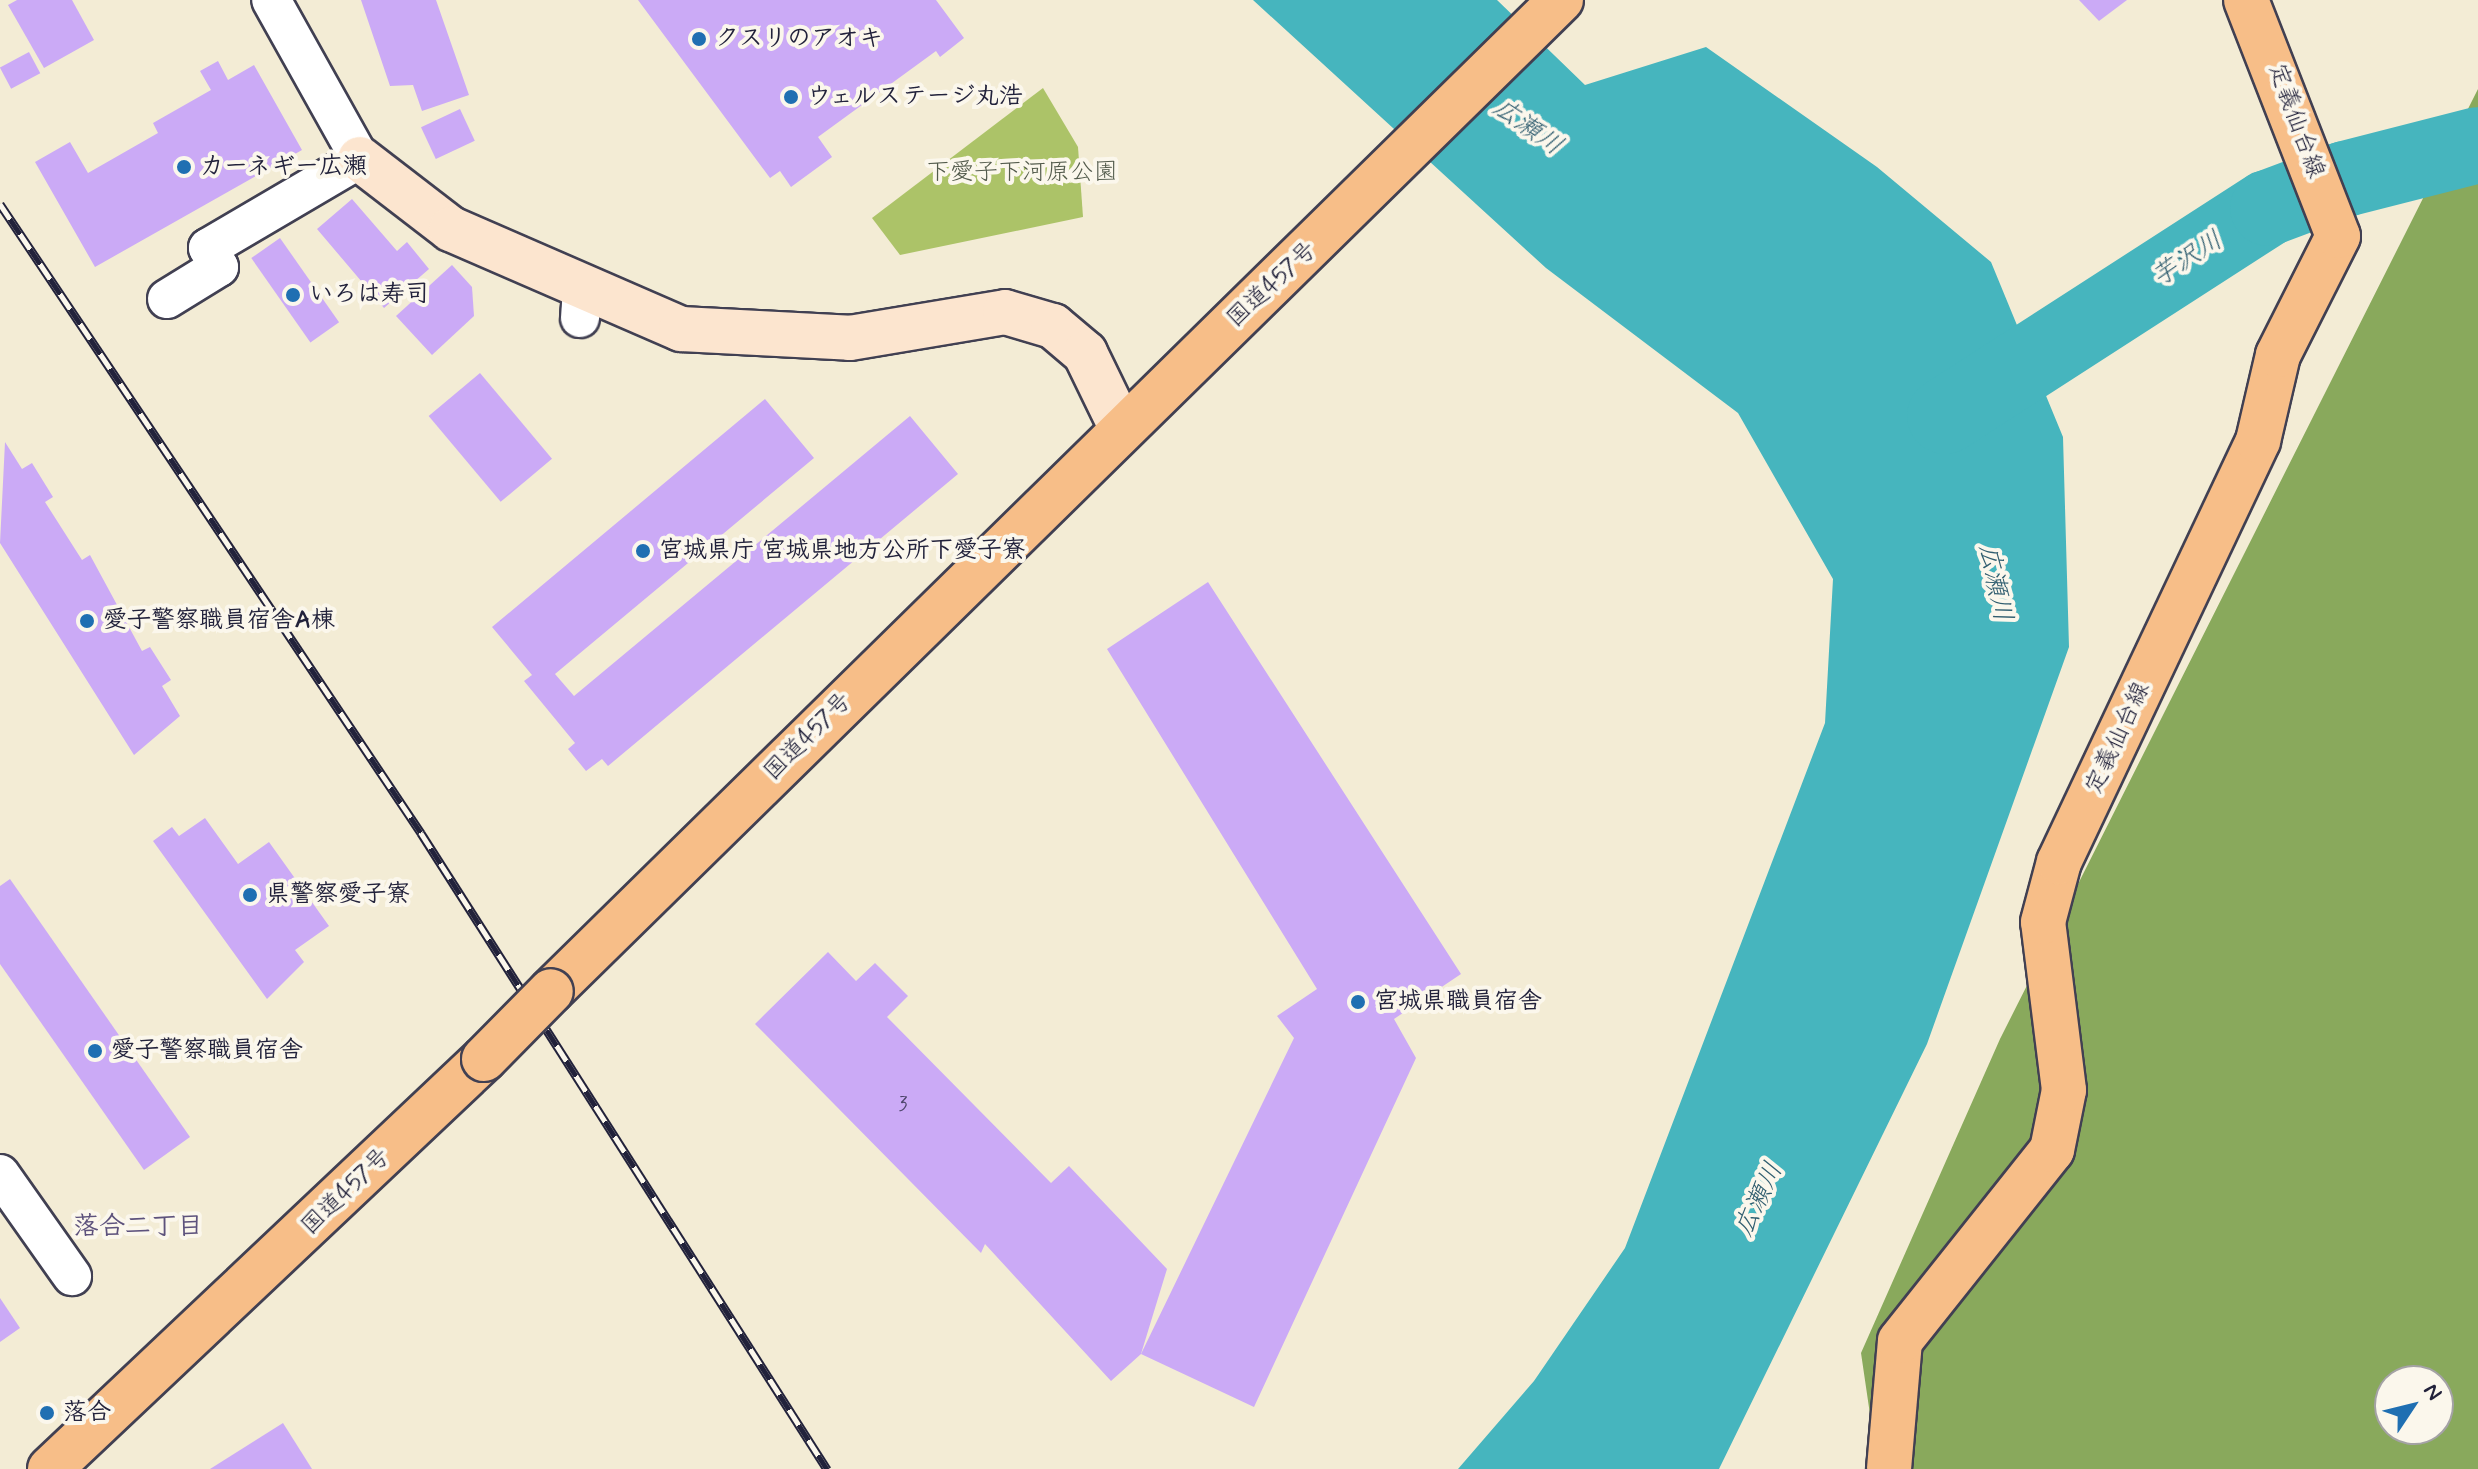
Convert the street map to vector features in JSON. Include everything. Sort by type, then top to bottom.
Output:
[{"type":"main road","name":"国道457号","points":[[50,1469],[484,1059],[1121,427],[1305,254],[1561,0]]},
{"type":"main road","name":"定義仙台線","points":[[1889,1469],[1900,1341],[2052,1150],[2064,1090],[2043,922],[2059,862],[2258,441],[2278,355],[2338,236],[2272,56],[2246,0]]},
{"type":"street","points":[[271,0],[360,159],[451,229],[581,305],[681,329],[850,338],[1005,312],[1053,326],[1085,353],[1121,427]]},
{"type":"street","points":[[167,299],[219,267],[208,248],[360,159]]},
{"type":"street","points":[[0,1174],[72,1276]]},
{"type":"green space","name":"下愛子下河原公園","points":[[1043,88],[1078,147],[1083,217],[900,255],[872,218]]},
{"type":"green space","points":[[2478,89],[2478,1469],[1878,1469],[1861,1353],[2000,1039]]},
{"type":"water","name":"広瀬川","points":[[1253,0],[1497,0],[1585,85],[1706,47],[1877,167],[1991,262],[2063,437],[2069,647],[1927,1044],[1719,1469],[1458,1469],[1534,1381],[1625,1248],[1825,723],[1833,579],[1738,413],[1546,268]]},
{"type":"building","points":[[17,0],[72,0],[94,40],[44,68],[8,5]]},
{"type":"building","points":[[361,0],[436,0],[469,95],[422,111],[413,85],[390,86]]},
{"type":"building","name":"ウェルステージ丸浩","points":[[638,0],[936,0],[964,38],[940,57],[936,51],[818,137],[832,157],[791,187],[780,171],[770,178]]},
{"type":"building","points":[[2079,0],[2127,0],[2099,21]]},
{"type":"building","points":[[29,52],[40,73],[11,89],[0,67]]},
{"type":"building","name":"カーネギー広瀬","points":[[218,61],[228,80],[254,65],[302,150],[95,267],[35,162],[70,142],[88,173],[158,133],[153,123],[211,90],[200,71]]},
{"type":"building","points":[[460,109],[475,141],[436,159],[421,127]]},
{"type":"building","points":[[352,199],[397,251],[407,242],[429,269],[384,308],[317,229]]},
{"type":"building","points":[[280,238],[339,322],[310,342],[251,258]]},
{"type":"building","points":[[452,265],[472,287],[474,316],[432,355],[396,316]]},
{"type":"building","points":[[480,373],[552,459],[501,502],[429,416]]},
{"type":"building","name":"宮城県庁 宮城県地方公所下愛子寮","points":[[765,399],[814,458],[555,674],[574,696],[910,416],[958,474],[608,766],[602,759],[586,771],[568,749],[575,743],[524,681],[532,675],[492,627]]},
{"type":"building","name":"愛子警察職員宿舎A棟","points":[[5,442],[22,469],[32,463],[53,497],[45,502],[82,560],[90,555],[142,651],[150,647],[171,680],[162,686],[180,716],[134,755],[0,543]]},
{"type":"building","name":"宮城県職員宿舎","points":[[1208,582],[1461,974],[1394,1019],[1416,1058],[1254,1407],[1141,1354],[1294,1038],[1277,1016],[1317,989],[1107,649]]},
{"type":"building","name":"県警察愛子寮","points":[[205,818],[238,864],[269,842],[329,926],[295,950],[304,962],[267,999],[153,841],[172,827],[179,836]]},
{"type":"building","name":"愛子警察職員宿舎","points":[[10,879],[190,1137],[144,1170],[0,964],[0,886]]},
{"type":"building","points":[[828,952],[856,981],[875,963],[908,996],[887,1017],[1051,1183],[1069,1166],[1167,1269],[1141,1354],[1111,1381],[985,1244],[981,1253],[755,1024]]},
{"type":"building","points":[[0,1298],[20,1328],[0,1342]]},
{"type":"building","points":[[283,1423],[312,1469],[210,1469]]},
{"type":"waterway","name":"芋沢川","points":[[1945,416],[2268,208],[2345,179],[2478,145]]},
{"type":"railway","points":[[0,204],[421,833],[827,1469]]},
{"type":"place","name":"クスリのアオキ","points":[[699,39]]},
{"type":"place","name":"ウェルステージ丸浩","points":[[791,97]]},
{"type":"place","name":"カーネギー広瀬","points":[[184,167]]},
{"type":"place","name":"いろは寿司","points":[[293,295]]},
{"type":"place","name":"宮城県庁 宮城県地方公所下愛子寮","points":[[643,551]]},
{"type":"place","name":"愛子警察職員宿舎A棟","points":[[87,621]]},
{"type":"place","name":"県警察愛子寮","points":[[250,895]]},
{"type":"place","name":"宮城県職員宿舎","points":[[1358,1002]]},
{"type":"place","name":"愛子警察職員宿舎","points":[[95,1051]]},
{"type":"place","name":"落合","points":[[47,1413]]},
{"type":"district","name":"落合二丁目","points":[[138,1228]]}]
